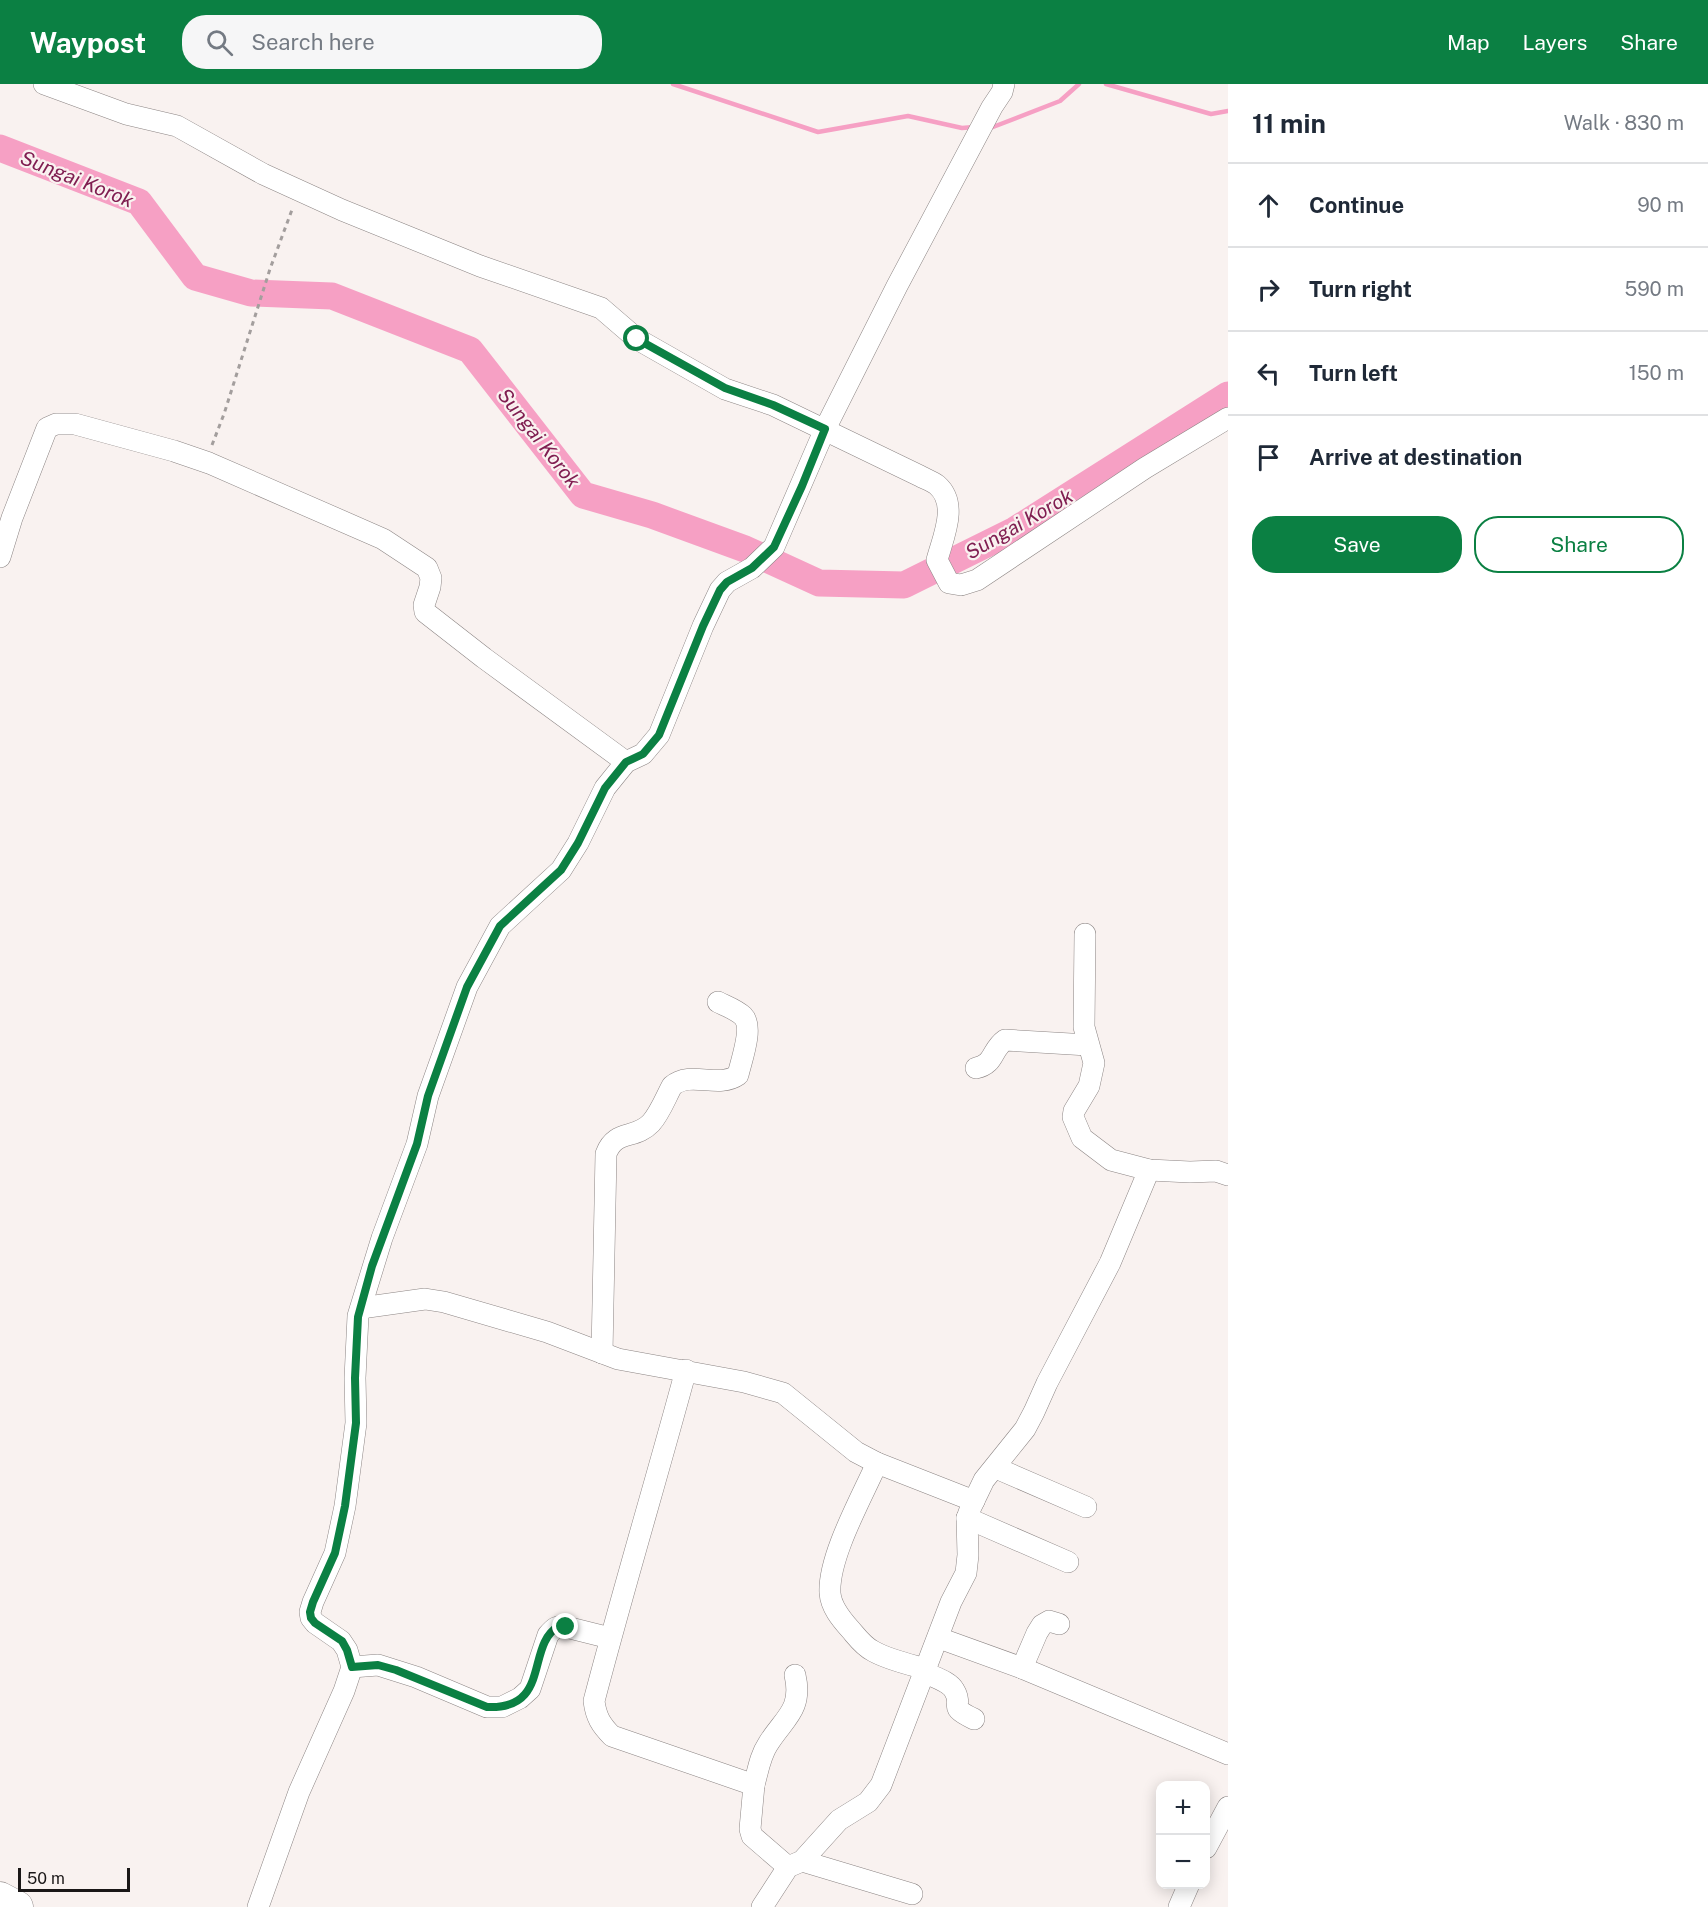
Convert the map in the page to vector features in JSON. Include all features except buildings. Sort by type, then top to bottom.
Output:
[{"type":"highway","points":[[0,1898],[17,1907]]},
{"type":"street","points":[[44,84],[126,114],[177,126],[298,191],[480,266],[602,308],[637,339],[706,379],[773,405],[937,485],[946,496],[949,513],[937,561],[950,584],[961,585],[977,580],[1145,468],[1228,418]]},
{"type":"street","points":[[258,1907],[299,1792],[352,1667],[342,1641],[315,1623],[310,1612],[335,1553],[345,1506],[356,1423],[358,1317],[372,1266],[417,1144],[428,1096],[467,987],[500,926],[561,870],[569,859],[605,788],[626,762],[643,754],[659,735],[720,590],[727,582],[752,568],[774,547],[825,429],[897,286],[968,150],[1002,92],[1004,84]]},
{"type":"street","points":[[0,557],[38,447],[47,428],[56,424],[75,424],[174,451],[209,463],[383,539],[418,561],[427,568],[431,578],[424,605],[425,612],[626,762]]},
{"type":"street","points":[[1085,934],[1084,1027],[1094,1063],[1089,1086],[1074,1111],[1073,1117],[1082,1138],[1111,1160],[1149,1170],[1216,1171],[1228,1174]]},
{"type":"street","points":[[602,1353],[606,1154],[609,1144],[615,1139],[642,1130],[651,1123],[672,1086],[678,1081],[686,1079],[720,1081],[732,1079],[738,1075],[747,1036],[747,1023],[743,1015],[718,1002]]},
{"type":"street","points":[[976,1068],[990,1062],[999,1045],[1005,1040],[1088,1045]]},
{"type":"street","points":[[762,1907],[795,1864],[839,1820],[868,1802],[881,1785],[951,1602],[966,1572],[971,1509],[984,1480],[996,1468],[1025,1429],[1110,1263],[1149,1170]]},
{"type":"street","points":[[361,1308],[415,1300],[444,1302],[547,1332],[636,1363],[686,1370],[783,1393],[843,1443],[1068,1562]]},
{"type":"street","points":[[686,1370],[594,1701],[600,1725],[612,1736],[754,1785]]},
{"type":"street","points":[[877,1463],[836,1560],[830,1593],[832,1602],[841,1619],[872,1651],[925,1671],[953,1687],[959,1712],[974,1719]]},
{"type":"street","points":[[996,1468],[1086,1507]]},
{"type":"street","points":[[1022,1668],[1042,1625],[1049,1621],[1059,1624]]},
{"type":"street","points":[[352,1667],[378,1665],[416,1677],[487,1707],[502,1707],[520,1698],[530,1689],[548,1635],[553,1629],[559,1626],[566,1627],[610,1638]]},
{"type":"street","points":[[939,1638],[1022,1668],[1228,1754]]},
{"type":"street","points":[[795,1675],[798,1690],[796,1702],[788,1718],[768,1743],[754,1785],[750,1828],[752,1836],[795,1864],[912,1894]]},
{"type":"street","points":[[1210,1841],[1226,1814]]},
{"type":"street","points":[[1179,1907],[1187,1889]]},
{"type":"path","points":[[209,463],[208,455],[224,414],[251,324],[298,191]]},
{"type":"waterway","points":[[673,84],[818,132],[908,116],[962,128],[974,127]]},
{"type":"waterway","points":[[988,127],[1060,101],[1079,84]]},
{"type":"waterway","points":[[1106,84],[1211,114],[1228,111]]},
{"type":"waterway","name":"Sungai Korok","points":[[0,148],[139,202],[195,277],[251,293],[332,296],[470,350],[583,495],[652,515],[745,549],[819,583],[904,585],[1015,530],[1228,395]]},
{"type":"route","points":[[566,1627],[559,1626],[548,1635],[530,1689],[512,1703],[502,1707],[487,1707],[396,1670],[378,1665],[352,1667],[342,1641],[315,1623],[310,1612],[335,1553],[345,1506],[356,1423],[355,1378],[358,1317],[372,1266],[417,1144],[428,1096],[467,987],[500,926],[561,870],[569,859],[605,788],[626,762],[643,754],[659,735],[712,604],[727,582],[737,574],[752,568],[774,547],[825,429],[773,405],[725,388],[637,339]]}]
